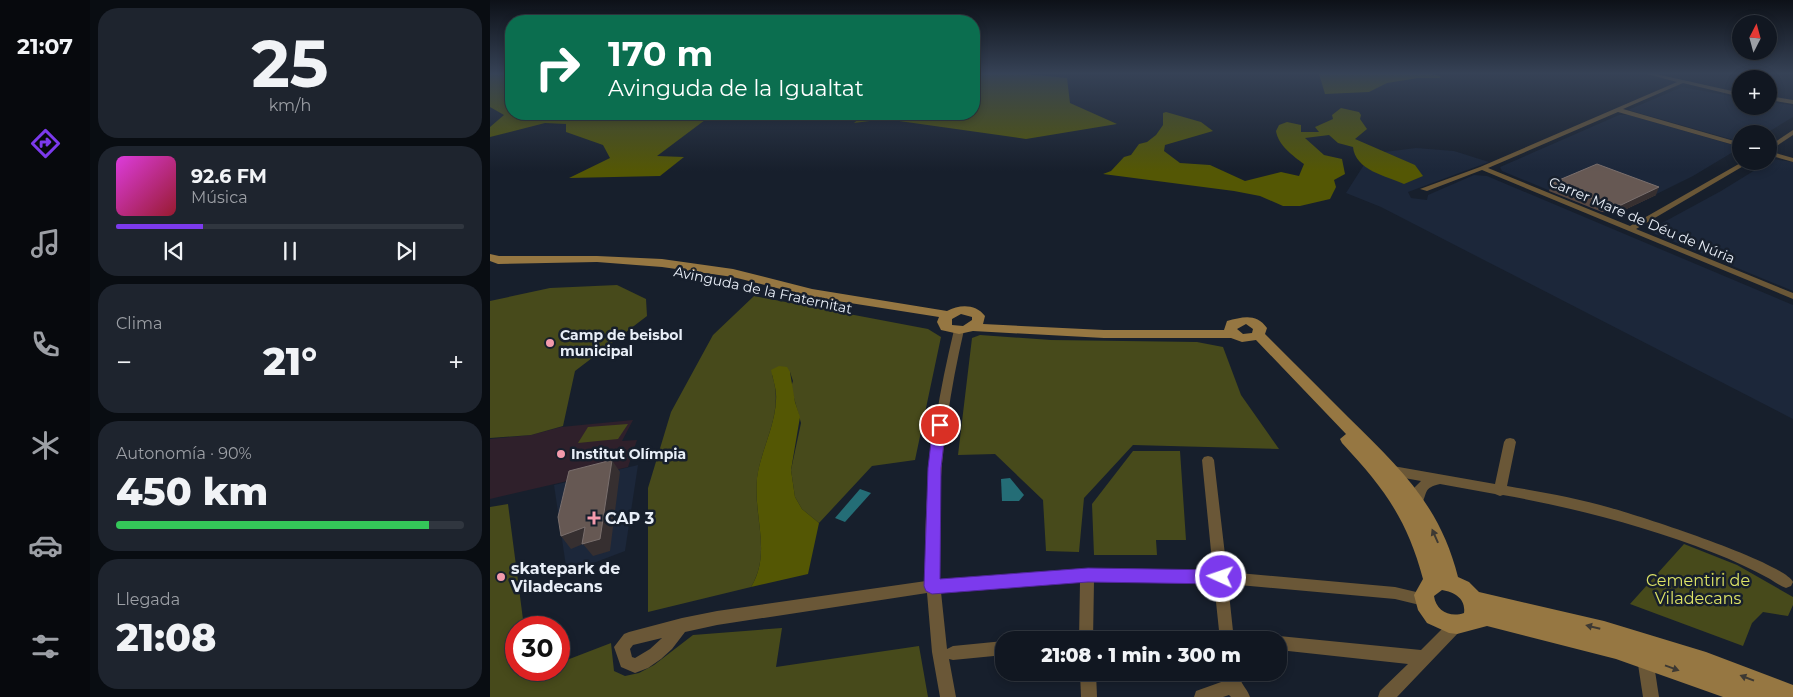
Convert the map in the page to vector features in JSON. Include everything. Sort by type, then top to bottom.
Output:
[{"type":"street","points":[[1424,189],[1482,168],[1627,107]]},
{"type":"street","points":[[1619,110],[1732,142]]},
{"type":"street","points":[[1777,145],[1793,132]]},
{"type":"street","points":[[1777,154],[1793,160]]},
{"type":"street","name":"Carrer Mare de Déu de Núria","points":[[1482,168],[1793,296]]},
{"type":"street","points":[[1630,229],[1733,170]]},
{"type":"street","name":"Avinguda de la Fraternitat","points":[[492,262],[649,268],[717,278],[859,306],[946,319]]},
{"type":"street","points":[[976,323],[977,314],[968,310],[959,310],[946,319],[949,328],[959,330],[976,323],[1104,334],[1232,330],[1241,338],[1254,337],[1393,471],[1418,502],[1437,540],[1442,582]]},
{"type":"street","points":[[948,697],[932,586],[934,468],[944,395],[959,330]]},
{"type":"street","points":[[1254,337],[1384,477],[1410,514],[1442,582]]},
{"type":"street","points":[[1500,491],[1510,442]]},
{"type":"street","points":[[1208,460],[1226,631]]},
{"type":"street","points":[[1393,471],[1554,499],[1611,513],[1718,549],[1774,574],[1786,582]]},
{"type":"street","points":[[1418,502],[1420,488],[1429,481],[1440,480]]},
{"type":"street","points":[[682,625],[932,586],[1088,575],[1221,577],[1395,592],[1424,600]]},
{"type":"street","points":[[1086,631],[1087,582]]},
{"type":"street","points":[[1386,697],[1464,622],[1476,614],[1473,599],[1463,588],[1442,582],[1426,589],[1424,600],[1438,620],[1464,622],[1487,617],[1506,621],[1645,658],[1754,697]]},
{"type":"street","points":[[1473,599],[1604,630],[1706,662],[1793,696]]},
{"type":"street","points":[[1287,644],[1425,658]]},
{"type":"street","points":[[953,652],[995,649]]},
{"type":"street","points":[[1645,658],[1651,697]]},
{"type":"street","points":[[1088,681],[1089,697]]},
{"type":"street","points":[[1202,697],[1235,685]]},
{"type":"shaded area","points":[[490,107],[505,107],[505,120],[705,120],[657,156],[684,157],[660,176],[569,178],[610,158],[603,145],[566,132],[566,124],[545,123],[490,137],[490,127],[504,115]]},
{"type":"shaded area","points":[[980,107],[1078,107],[1117,124],[1026,139],[892,120],[980,120]]},
{"type":"shaded area","points":[[1636,107],[1732,107],[1732,115],[1777,115],[1777,107],[1793,107],[1793,117],[1777,127],[1777,125],[1732,125],[1732,139],[1628,110]]},
{"type":"shaded area","points":[[1341,108],[1359,112],[1361,115],[1360,119],[1367,129],[1355,139],[1415,165],[1423,176],[1404,184],[1380,175],[1365,167],[1359,161],[1353,147],[1338,143],[1329,135],[1305,138],[1324,155],[1342,159],[1345,174],[1334,180],[1336,187],[1330,199],[1300,206],[1283,206],[1260,196],[1234,191],[1103,174],[1111,171],[1124,157],[1131,155],[1139,144],[1147,142],[1156,135],[1163,125],[1163,113],[1166,112],[1201,122],[1213,131],[1165,145],[1164,151],[1180,163],[1210,165],[1245,181],[1281,172],[1299,176],[1304,164],[1287,150],[1280,141],[1276,131],[1279,125],[1287,122],[1301,125],[1301,132],[1319,132],[1315,127],[1333,119],[1332,115]]},
{"type":"shaded area","points":[[1619,115],[1629,115],[1732,145],[1732,153],[1693,176],[1616,214],[1601,212],[1502,171],[1500,167]]},
{"type":"shaded area","points":[[857,120],[877,120],[854,123]]},
{"type":"shaded area","points":[[1416,148],[1454,151],[1489,162],[1408,192],[1411,198],[1427,200],[1428,195],[1474,175],[1487,176],[1793,305],[1793,419],[1381,207],[1346,193],[1367,160],[1384,152]]},
{"type":"shaded area","points":[[1777,160],[1793,162],[1793,291],[1655,234],[1651,229],[1755,170],[1777,170]]},
{"type":"shaded area","points":[[779,366],[787,367],[790,372],[795,402],[800,417],[791,470],[795,497],[802,509],[819,523],[808,574],[751,587],[757,574],[761,548],[756,492],[757,478],[775,410],[776,392],[771,370]]},
{"type":"shaded area","name":"Institut Olímpia","points":[[633,420],[622,441],[637,440],[628,467],[490,499],[490,439],[531,435],[561,427]]},
{"type":"shaded area","name":"CAP 3","points":[[638,465],[625,551],[567,573],[554,485]]},
{"type":"shaded area","points":[[1010,478],[1024,495],[1019,501],[1002,501],[1001,479]]},
{"type":"shaded area","points":[[860,489],[871,493],[845,522],[835,518]]},
{"type":"green space","name":"Camp de beisbol municipal","points":[[617,285],[646,299],[647,316],[575,371],[563,426],[531,435],[490,438],[490,301],[550,288]]},
{"type":"green space","points":[[754,296],[928,329],[941,337],[915,460],[872,466],[819,523],[802,509],[795,497],[791,470],[801,423],[791,387],[793,381],[790,372],[772,375],[776,402],[757,479],[756,493],[761,548],[757,574],[751,587],[648,612],[648,488],[671,412],[713,335]]},
{"type":"green space","points":[[980,335],[1051,340],[1197,342],[1223,347],[1241,395],[1279,449],[1133,445],[1084,498],[1079,552],[1046,551],[1043,500],[995,454],[958,455],[972,338]]},
{"type":"green space","points":[[628,424],[618,439],[578,443],[588,427]]},
{"type":"green space","points":[[1133,451],[1180,451],[1186,540],[1156,540],[1157,555],[1094,555],[1092,504]]},
{"type":"green space","points":[[508,504],[523,616],[505,616],[505,681],[570,681],[570,659],[611,643],[614,671],[625,676],[639,673],[654,665],[693,635],[782,628],[776,667],[919,646],[928,697],[490,697],[490,507]]},
{"type":"green space","name":"Cementiri de Viladecans","points":[[1684,544],[1737,565],[1793,597],[1793,605],[1788,616],[1763,612],[1752,623],[1743,646],[1630,604]]},
{"type":"building","points":[[1597,164],[1659,187],[1621,205],[1605,204],[1552,183]]},
{"type":"building","points":[[612,460],[600,539],[582,544],[585,527],[561,536],[558,517],[569,471]]},
{"type":"place","name":"Camp de beisbol municipal","points":[[550,343]]},
{"type":"place","name":"Institut Olímpia","points":[[561,454]]},
{"type":"place","name":"CAP 3","points":[[594,518]]},
{"type":"place","name":"skatepark de Viladecans","points":[[501,577]]},
{"type":"route","points":[[940,425],[934,468],[932,586],[1088,575],[1221,577]]}]
